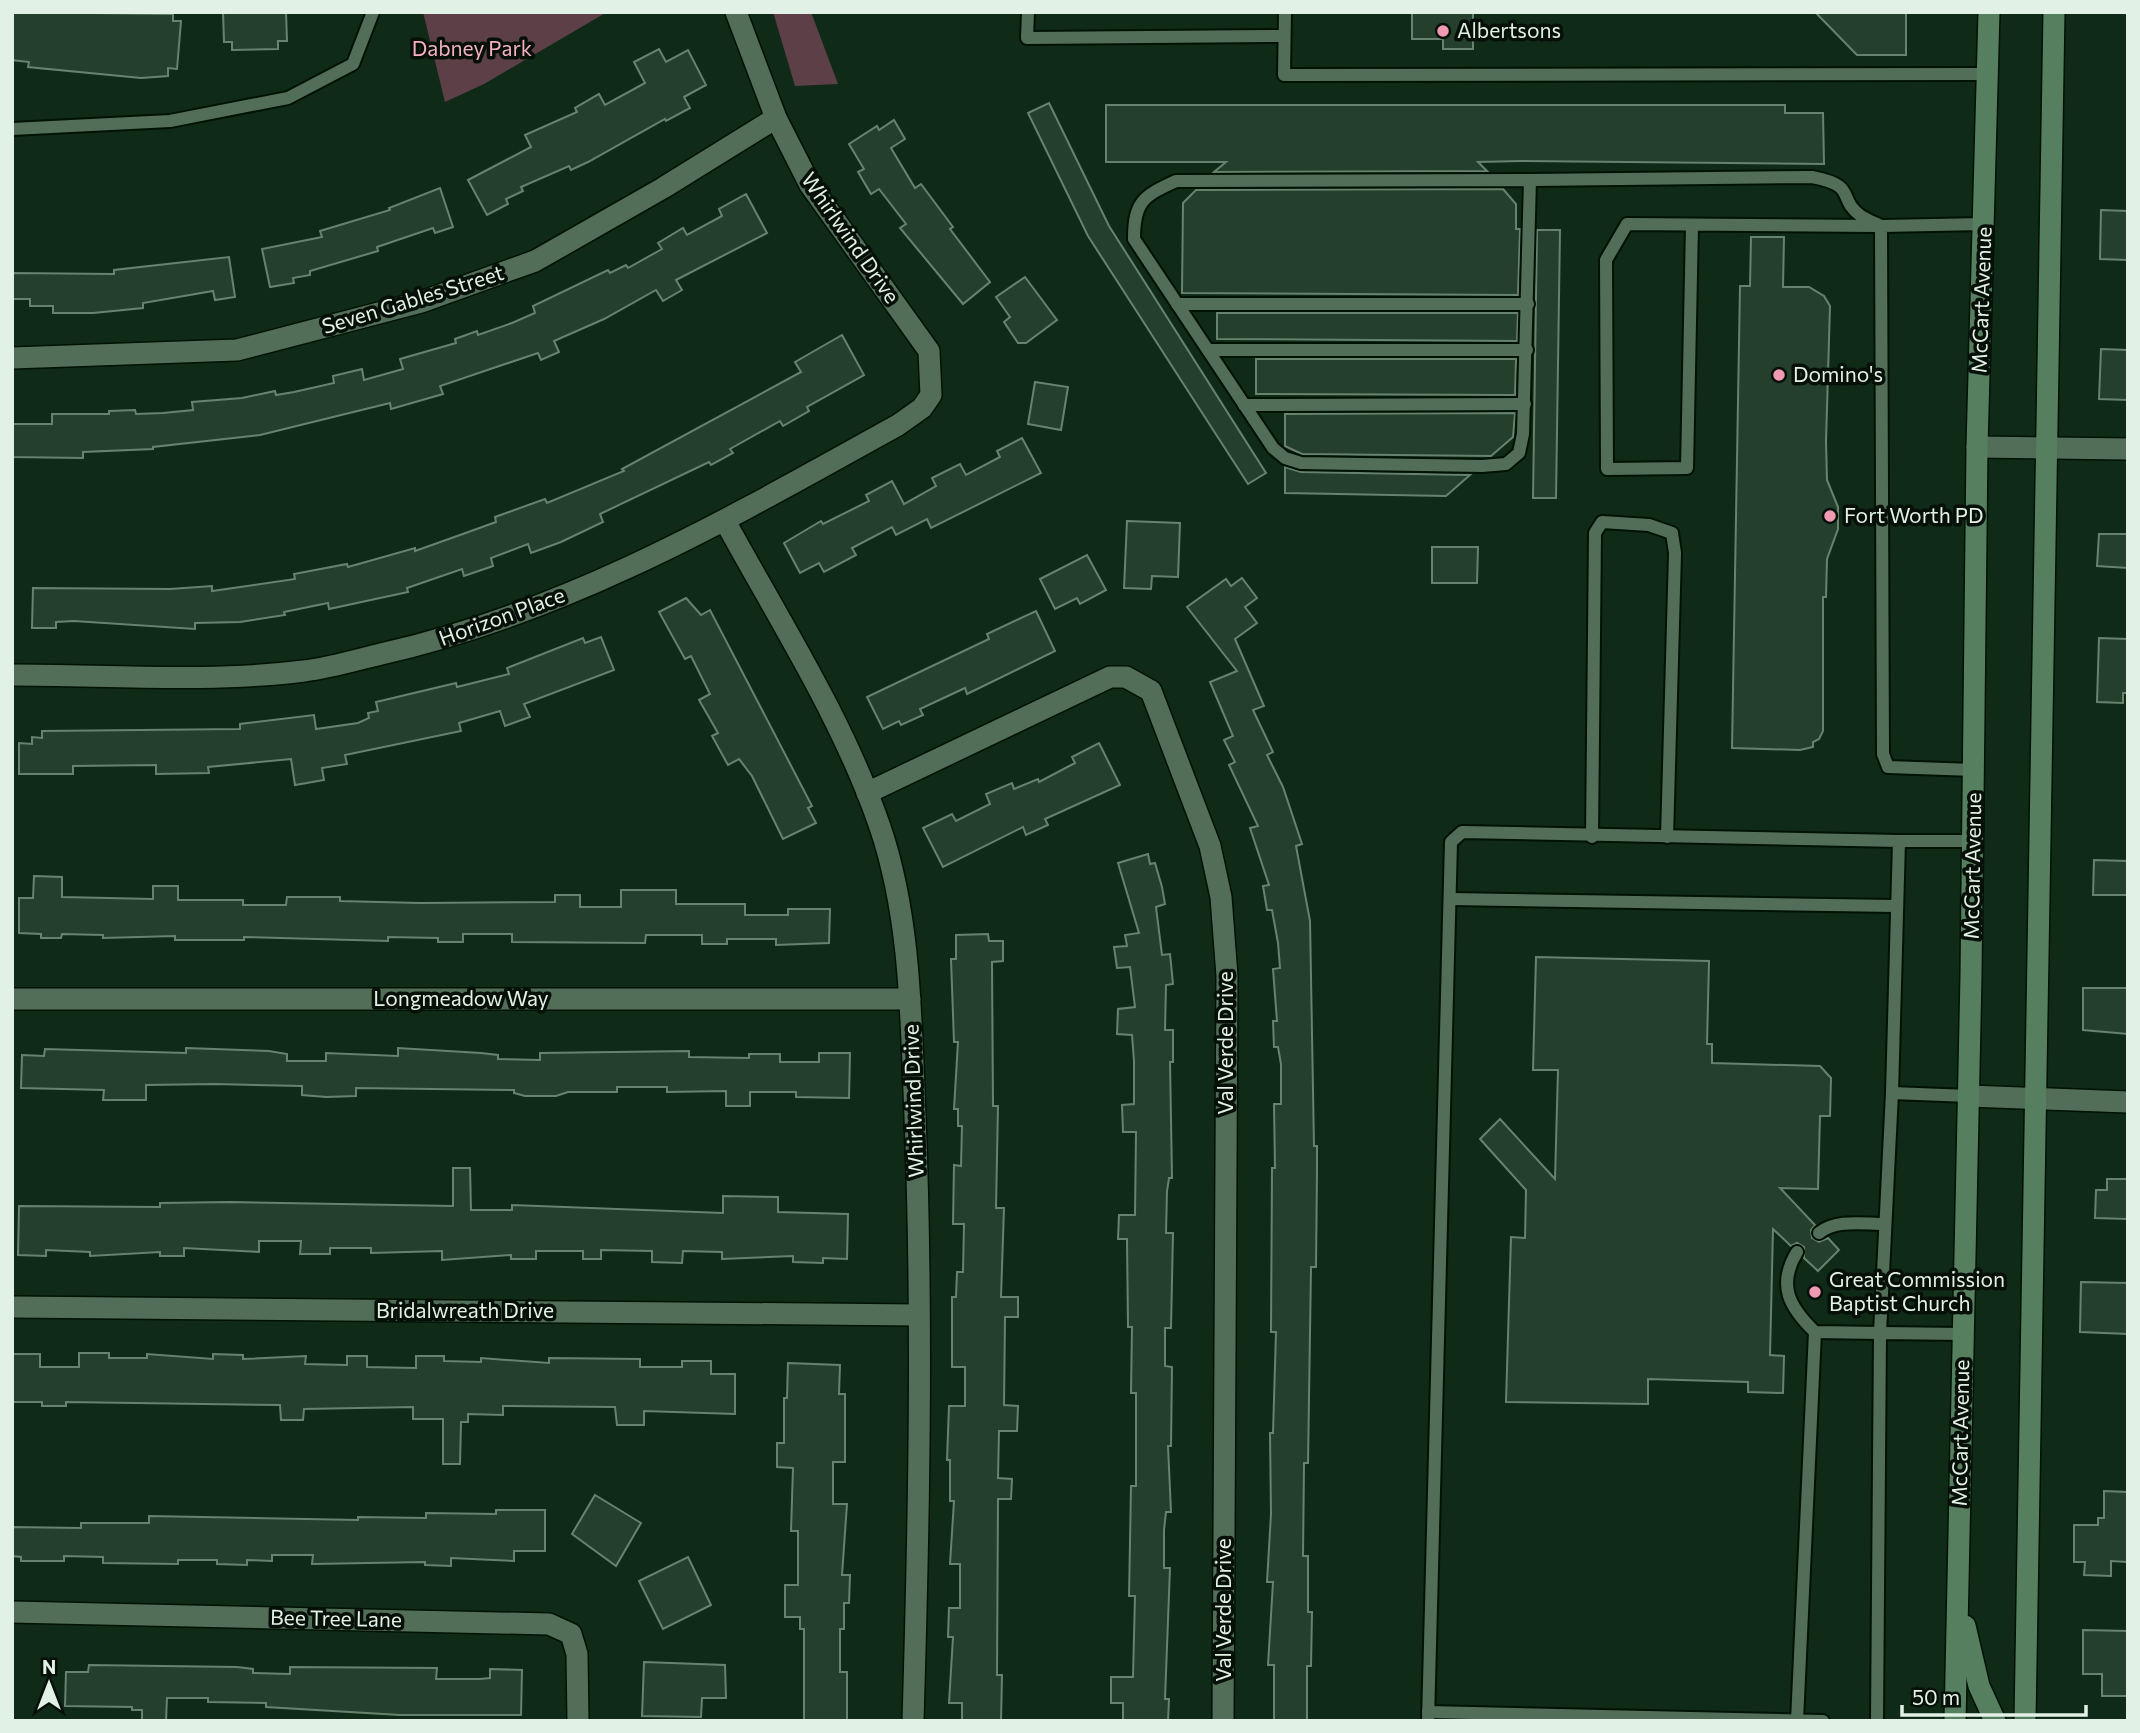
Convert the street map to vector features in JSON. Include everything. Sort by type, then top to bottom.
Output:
[{"type":"main road","name":"McCart Avenue","points":[[1955,1721],[1969,1097],[1977,447],[1989,12]]},
{"type":"main road","points":[[2025,1721],[2054,12]]},
{"type":"main road","points":[[1957,1594],[1979,1686],[1995,1721]]},
{"type":"street","name":"Whirlwind Drive","points":[[736,12],[776,118],[810,186],[929,351],[932,383]]},
{"type":"street","name":"Seven Gables Street","points":[[12,358],[237,350],[421,302],[536,261],[663,188],[776,118]]},
{"type":"street","name":"Horizon Place","points":[[12,675],[237,675],[305,671],[492,625],[636,566],[726,521],[898,425],[922,408],[931,396],[932,383]]},
{"type":"street","points":[[1977,447],[2128,449]]},
{"type":"street","name":"Whirlwind Drive","points":[[726,521],[839,731],[867,793],[896,884],[910,999],[917,1167],[919,1516],[913,1721]]},
{"type":"street","name":"Val Verde Drive","points":[[867,793],[1110,677],[1126,677],[1151,691],[1210,846],[1221,897],[1227,976],[1223,1721]]},
{"type":"street","name":"Longmeadow Way","points":[[12,999],[910,999]]},
{"type":"street","points":[[1969,1097],[2128,1102]]},
{"type":"street","name":"Bridalwreath Drive","points":[[12,1307],[918,1315]]},
{"type":"street","name":"Bee Tree Lane","points":[[12,1612],[549,1624],[571,1634],[577,1654],[578,1721]]},
{"type":"lane","points":[[12,129],[170,121],[288,98],[353,64],[373,12]]},
{"type":"lane","points":[[1028,12],[1027,38],[1284,36]]},
{"type":"lane","points":[[1285,12],[1284,75],[1988,74]]},
{"type":"lane","points":[[1530,180],[1525,404],[1519,453],[1506,464],[1482,466],[1301,463],[1285,458],[1273,448],[1135,239],[1135,212],[1150,192],[1176,181],[1812,177],[1833,181],[1846,191],[1851,205],[1860,215],[1881,226]]},
{"type":"lane","points":[[1692,225],[1688,468],[1607,469],[1606,260],[1627,225],[1692,225],[1881,226],[1984,225]]},
{"type":"lane","points":[[1881,226],[1883,754],[1888,767],[1974,769]]},
{"type":"lane","points":[[1177,304],[1528,304]]},
{"type":"lane","points":[[1208,350],[1527,350]]},
{"type":"lane","points":[[1244,405],[1525,404]]},
{"type":"lane","points":[[1592,836],[1595,533],[1602,522],[1649,525],[1672,533],[1675,553],[1667,837]]},
{"type":"lane","points":[[1823,1721],[1428,1716],[1451,842],[1462,832],[1973,841]]},
{"type":"lane","points":[[1877,1721],[1880,1333],[1892,1093],[1899,841]]},
{"type":"lane","points":[[1450,900],[1896,906]]},
{"type":"lane","points":[[1892,1093],[1969,1097]]},
{"type":"lane","points":[[1819,1233],[1826,1227],[1884,1224]]},
{"type":"lane","points":[[1797,1252],[1788,1267],[1786,1292],[1798,1317],[1815,1332],[1964,1334]]},
{"type":"lane","points":[[1797,1720],[1815,1332]]},
{"type":"green space","name":"Dabney Park","points":[[423,12],[607,12],[484,84],[445,102]]},
{"type":"green space","points":[[773,12],[811,12],[838,84],[795,86]]},
{"type":"building","points":[[12,12],[173,14],[173,21],[181,21],[177,69],[168,68],[168,76],[141,78],[28,67],[29,62],[12,60]]},
{"type":"building","points":[[223,12],[286,12],[287,41],[278,41],[278,49],[232,50],[232,42],[224,42]]},
{"type":"building","points":[[1412,12],[1473,12],[1473,49],[1443,49],[1443,39],[1412,39]]},
{"type":"building","points":[[1815,12],[1906,12],[1906,55],[1857,55]]},
{"type":"building","points":[[659,49],[666,62],[688,50],[706,85],[684,97],[690,108],[571,170],[569,166],[521,187],[523,191],[506,199],[508,204],[487,215],[468,180],[531,147],[525,135],[577,112],[575,108],[599,94],[605,105],[645,83],[634,62]]},
{"type":"building","points":[[1049,103],[1109,226],[1266,473],[1248,484],[1088,236],[1028,113]]},
{"type":"building","points":[[1106,105],[1785,105],[1785,113],[1823,113],[1824,164],[1521,161],[1478,162],[1487,171],[1214,172],[1226,162],[1106,162]]},
{"type":"building","points":[[894,120],[905,139],[891,148],[915,188],[921,184],[953,227],[950,229],[990,282],[963,304],[900,228],[906,224],[879,189],[871,194],[858,172],[864,169],[849,144],[877,126],[879,130]]},
{"type":"building","points":[[440,188],[453,227],[435,233],[433,228],[377,247],[378,251],[310,271],[310,275],[293,278],[294,283],[270,287],[262,249],[322,237],[320,231],[390,210],[389,208]]},
{"type":"building","points":[[1503,189],[1516,204],[1516,229],[1520,229],[1518,295],[1182,293],[1183,203],[1196,190]]},
{"type":"building","points":[[746,194],[767,233],[676,280],[682,290],[663,301],[656,290],[604,319],[554,341],[559,352],[541,360],[538,353],[440,386],[443,394],[391,409],[390,403],[260,435],[153,449],[83,452],[83,458],[12,457],[12,424],[52,424],[52,414],[109,414],[109,411],[135,410],[136,414],[193,410],[192,402],[242,398],[275,391],[276,395],[294,392],[334,383],[333,376],[362,369],[364,380],[403,369],[400,359],[456,343],[455,339],[477,331],[478,335],[512,323],[535,313],[533,306],[608,270],[610,273],[626,265],[628,268],[662,249],[658,243],[683,228],[687,235],[722,216],[719,209]]},
{"type":"building","points":[[2101,210],[2128,211],[2128,260],[2100,259]]},
{"type":"building","points":[[1537,230],[1560,230],[1556,498],[1533,498]]},
{"type":"building","points":[[1751,237],[1784,237],[1783,287],[1809,287],[1824,296],[1830,306],[1827,480],[1838,507],[1838,529],[1827,559],[1826,597],[1823,597],[1823,731],[1819,739],[1813,742],[1813,747],[1800,750],[1732,748],[1740,286],[1750,286]]},
{"type":"building","points":[[229,257],[235,297],[215,300],[213,291],[143,303],[143,308],[93,313],[53,313],[53,306],[30,306],[30,299],[12,299],[12,273],[114,274],[114,270]]},
{"type":"building","points":[[1025,277],[1057,320],[1026,343],[1018,343],[1004,322],[1010,317],[996,297]]},
{"type":"building","points":[[1217,313],[1518,313],[1517,341],[1217,339]]},
{"type":"building","points":[[842,335],[864,375],[807,407],[809,411],[783,426],[780,421],[730,449],[733,453],[711,465],[709,462],[600,514],[603,522],[531,553],[528,544],[491,558],[493,566],[464,576],[462,569],[407,588],[408,592],[329,609],[328,603],[284,612],[285,615],[240,622],[195,623],[195,629],[74,621],[56,622],[56,628],[32,628],[33,588],[170,589],[212,586],[212,591],[295,579],[294,574],[347,564],[348,567],[415,548],[415,551],[496,522],[495,517],[545,499],[547,503],[624,471],[622,469],[801,372],[795,362]]},
{"type":"building","points":[[2101,349],[2128,350],[2128,400],[2099,399]]},
{"type":"building","points":[[1256,359],[1516,359],[1515,395],[1256,394]]},
{"type":"building","points":[[1035,382],[1068,387],[1061,430],[1028,424]]},
{"type":"building","points":[[1515,413],[1513,437],[1491,456],[1302,454],[1285,446],[1285,414]]},
{"type":"building","points":[[1022,438],[1041,473],[931,528],[927,519],[896,535],[892,527],[852,548],[856,555],[824,572],[819,563],[800,573],[784,543],[821,521],[823,524],[869,501],[866,495],[892,481],[904,504],[936,486],[932,478],[960,464],[966,475],[1000,457],[997,451]]},
{"type":"building","points":[[1285,467],[1301,472],[1470,475],[1446,496],[1285,493]]},
{"type":"building","points":[[1127,521],[1180,523],[1178,577],[1152,576],[1151,589],[1124,588]]},
{"type":"building","points":[[2099,534],[2128,534],[2128,568],[2097,566]]},
{"type":"building","points":[[1432,547],[1478,547],[1477,583],[1432,583]]},
{"type":"building","points":[[1087,555],[1106,590],[1080,604],[1077,598],[1055,609],[1040,579]]},
{"type":"building","points":[[1242,578],[1257,598],[1245,607],[1257,623],[1235,639],[1264,706],[1253,710],[1273,752],[1267,755],[1283,787],[1302,844],[1296,846],[1310,921],[1314,1146],[1317,1146],[1317,1170],[1316,1267],[1311,1267],[1308,1463],[1304,1463],[1303,1556],[1308,1556],[1308,1612],[1312,1612],[1311,1666],[1307,1666],[1307,1721],[1274,1721],[1274,1665],[1268,1665],[1273,1582],[1267,1582],[1271,1514],[1270,1433],[1273,1433],[1276,1332],[1271,1332],[1272,1168],[1275,1168],[1274,1104],[1281,1104],[1281,1064],[1278,1047],[1274,1047],[1273,1021],[1277,1021],[1273,969],[1280,968],[1278,943],[1272,910],[1267,910],[1263,886],[1269,885],[1250,828],[1258,826],[1229,765],[1235,762],[1224,740],[1233,736],[1210,682],[1237,671],[1187,607],[1226,579],[1231,586]]},
{"type":"building","points":[[686,598],[701,615],[710,610],[812,806],[808,808],[816,823],[783,839],[752,776],[739,759],[728,765],[712,736],[718,733],[699,700],[710,694],[691,656],[685,659],[659,612]]},
{"type":"building","points":[[1036,611],[1055,651],[967,694],[965,688],[920,709],[923,715],[901,725],[899,721],[883,729],[867,697],[989,639],[987,634]]},
{"type":"building","points":[[601,637],[614,670],[524,704],[530,717],[505,726],[500,711],[459,723],[461,731],[345,755],[347,764],[322,768],[324,780],[295,785],[291,759],[208,767],[209,773],[156,774],[156,765],[73,766],[73,774],[19,774],[19,743],[32,744],[32,737],[42,738],[42,731],[240,729],[240,724],[314,715],[316,729],[358,723],[369,718],[368,713],[378,711],[376,702],[456,683],[457,687],[509,674],[507,668],[583,638],[585,643]]},
{"type":"building","points":[[2099,638],[2128,639],[2128,693],[2123,693],[2123,703],[2097,702]]},
{"type":"building","points":[[1099,743],[1120,785],[1045,819],[1048,825],[1026,835],[1023,827],[943,867],[923,828],[952,814],[956,821],[990,804],[986,794],[1012,783],[1014,789],[1038,779],[1039,782],[1075,763],[1072,757]]},
{"type":"building","points":[[1148,854],[1150,864],[1155,863],[1162,887],[1165,904],[1156,907],[1162,955],[1170,954],[1173,984],[1166,985],[1165,1030],[1173,1030],[1173,1062],[1170,1062],[1172,1178],[1169,1178],[1167,1191],[1166,1233],[1173,1233],[1171,1328],[1165,1328],[1165,1366],[1172,1367],[1171,1446],[1168,1446],[1171,1512],[1166,1512],[1164,1530],[1164,1568],[1170,1568],[1165,1699],[1169,1699],[1168,1721],[1123,1721],[1123,1703],[1111,1703],[1111,1677],[1133,1677],[1135,1596],[1129,1596],[1131,1486],[1136,1486],[1136,1393],[1131,1393],[1132,1327],[1128,1327],[1127,1239],[1118,1239],[1119,1215],[1135,1215],[1136,1132],[1123,1132],[1122,1105],[1134,1104],[1132,1035],[1117,1034],[1118,1009],[1135,1007],[1130,967],[1117,968],[1114,947],[1127,946],[1125,935],[1139,933],[1118,863]]},
{"type":"building","points":[[2094,860],[2128,861],[2128,895],[2093,895]]},
{"type":"building","points":[[34,876],[62,877],[62,897],[153,899],[153,886],[178,886],[178,900],[243,900],[243,905],[286,905],[287,897],[340,897],[340,901],[420,903],[555,902],[555,895],[580,895],[580,907],[621,907],[621,890],[676,890],[676,904],[745,904],[745,915],[788,915],[788,909],[830,909],[829,943],[776,945],[776,939],[727,939],[727,944],[702,944],[702,935],[646,935],[645,943],[512,942],[512,934],[463,934],[463,942],[438,942],[438,938],[388,937],[388,941],[244,937],[244,940],[175,940],[175,936],[103,938],[103,935],[62,934],[61,938],[41,938],[41,934],[19,933],[19,898],[33,898]]},
{"type":"building","points":[[988,934],[989,941],[1003,941],[1003,961],[992,962],[993,1106],[998,1106],[996,1208],[1004,1208],[1001,1297],[1018,1297],[1018,1317],[1005,1317],[1004,1405],[1018,1406],[1017,1431],[999,1431],[998,1478],[1012,1479],[1011,1499],[998,1499],[997,1675],[1002,1675],[1001,1721],[962,1721],[962,1703],[949,1703],[953,1637],[948,1637],[949,1608],[960,1608],[960,1564],[950,1564],[954,1501],[950,1501],[950,1460],[947,1460],[949,1406],[965,1406],[965,1367],[952,1367],[952,1297],[956,1297],[957,1272],[963,1272],[964,1224],[953,1224],[954,1165],[961,1166],[962,1126],[958,1126],[958,1109],[954,1109],[958,1042],[954,1042],[951,959],[956,959],[956,935]]},
{"type":"building","points":[[1536,957],[1709,961],[1707,1044],[1712,1044],[1712,1063],[1820,1066],[1831,1078],[1830,1116],[1820,1116],[1818,1189],[1780,1188],[1815,1225],[1811,1230],[1812,1238],[1819,1242],[1828,1238],[1839,1250],[1818,1271],[1804,1258],[1804,1247],[1797,1243],[1791,1246],[1773,1229],[1770,1355],[1784,1356],[1783,1393],[1748,1392],[1748,1382],[1648,1379],[1648,1404],[1506,1402],[1511,1237],[1525,1238],[1526,1190],[1480,1139],[1500,1119],[1555,1179],[1558,1070],[1533,1070]]},
{"type":"building","points":[[2083,988],[2128,988],[2128,1034],[2083,1030]]},
{"type":"building","points":[[186,1048],[269,1051],[287,1054],[287,1061],[326,1061],[326,1053],[398,1056],[398,1048],[481,1053],[498,1055],[498,1059],[540,1060],[540,1053],[689,1051],[689,1057],[749,1058],[749,1054],[780,1054],[780,1062],[819,1062],[819,1053],[850,1053],[849,1098],[796,1097],[796,1092],[750,1092],[750,1106],[726,1106],[726,1091],[667,1092],[667,1087],[617,1087],[617,1092],[568,1092],[556,1096],[525,1096],[514,1093],[514,1090],[356,1088],[356,1096],[326,1097],[302,1095],[302,1086],[215,1084],[146,1085],[146,1100],[103,1100],[104,1090],[21,1088],[22,1055],[44,1056],[45,1049],[186,1053]]},
{"type":"building","points":[[453,1168],[470,1168],[471,1210],[512,1210],[512,1205],[723,1213],[723,1196],[778,1197],[778,1212],[848,1214],[847,1259],[823,1258],[823,1263],[793,1262],[793,1256],[722,1259],[722,1252],[683,1251],[682,1263],[652,1262],[652,1251],[601,1250],[601,1259],[583,1259],[583,1251],[536,1251],[536,1259],[511,1259],[511,1255],[442,1260],[442,1251],[371,1253],[371,1248],[330,1248],[330,1254],[300,1254],[301,1241],[259,1241],[259,1252],[184,1248],[184,1256],[160,1256],[160,1252],[90,1256],[90,1252],[46,1250],[46,1256],[18,1255],[19,1206],[160,1207],[160,1203],[230,1202],[453,1206]]},
{"type":"building","points":[[2107,1179],[2128,1179],[2128,1219],[2095,1218],[2096,1190],[2107,1190]]},
{"type":"building","points":[[2081,1282],[2128,1283],[2128,1334],[2080,1332]]},
{"type":"building","points":[[79,1353],[109,1353],[109,1358],[147,1358],[147,1354],[213,1359],[213,1354],[243,1355],[243,1359],[306,1356],[305,1364],[347,1365],[347,1356],[367,1356],[367,1367],[416,1368],[416,1356],[444,1356],[444,1361],[481,1362],[481,1358],[549,1363],[549,1358],[640,1359],[640,1367],[682,1367],[682,1361],[711,1361],[711,1374],[735,1374],[735,1414],[644,1411],[644,1425],[617,1425],[615,1407],[503,1406],[503,1415],[468,1414],[468,1422],[461,1422],[460,1464],[443,1464],[443,1419],[413,1419],[413,1407],[304,1409],[303,1420],[281,1420],[280,1405],[66,1402],[66,1406],[42,1406],[42,1402],[12,1402],[12,1354],[40,1354],[40,1367],[79,1367]]},
{"type":"building","points":[[788,1363],[840,1365],[839,1394],[845,1394],[845,1462],[833,1462],[833,1504],[847,1504],[842,1575],[850,1575],[849,1603],[844,1603],[844,1629],[840,1629],[840,1672],[847,1672],[847,1721],[804,1721],[804,1629],[800,1629],[800,1617],[785,1617],[785,1585],[798,1585],[798,1531],[791,1531],[793,1468],[777,1467],[777,1443],[784,1443],[784,1398],[787,1398]]},
{"type":"building","points":[[2104,1491],[2128,1492],[2127,1562],[2111,1561],[2111,1576],[2084,1575],[2085,1562],[2074,1562],[2074,1525],[2098,1525],[2098,1518],[2104,1518]]},
{"type":"building","points":[[595,1495],[641,1523],[616,1566],[572,1534]]},
{"type":"building","points":[[496,1510],[545,1510],[545,1551],[514,1551],[514,1561],[451,1558],[451,1566],[425,1565],[425,1562],[312,1564],[313,1555],[272,1555],[272,1561],[247,1560],[247,1565],[217,1564],[217,1560],[178,1560],[178,1564],[103,1563],[103,1557],[64,1556],[64,1561],[21,1561],[21,1557],[12,1556],[12,1527],[81,1528],[81,1523],[149,1523],[149,1516],[358,1520],[358,1517],[426,1518],[426,1513],[496,1514]]},
{"type":"building","points":[[688,1557],[711,1605],[663,1629],[639,1581]]},
{"type":"building","points":[[2083,1630],[2128,1631],[2127,1696],[2102,1696],[2102,1674],[2083,1674]]},
{"type":"building","points":[[644,1662],[725,1665],[726,1698],[702,1698],[701,1717],[642,1716]]},
{"type":"building","points":[[89,1665],[237,1667],[253,1669],[253,1673],[290,1674],[290,1667],[437,1668],[436,1679],[490,1678],[490,1669],[522,1670],[521,1715],[400,1715],[266,1707],[266,1703],[208,1702],[208,1698],[167,1698],[166,1721],[142,1721],[142,1710],[132,1710],[132,1707],[65,1706],[66,1672],[88,1672]]},
{"type":"place","name":"Albertsons","points":[[1443,31]]},
{"type":"place","name":"Domino's","points":[[1779,375]]},
{"type":"place","name":"Fort Worth PD","points":[[1830,516]]},
{"type":"place","name":"Great Commission Baptist Church","points":[[1815,1292]]}]
